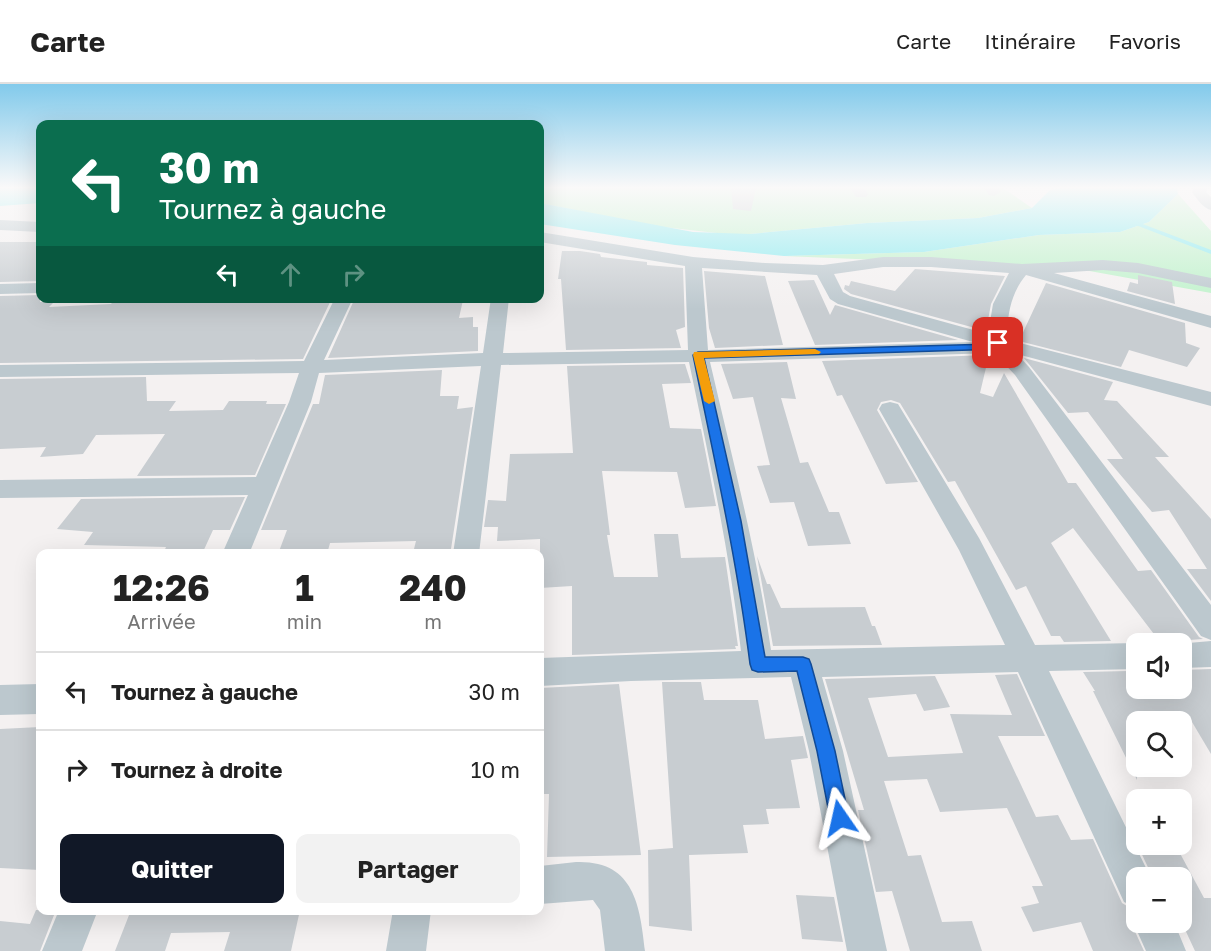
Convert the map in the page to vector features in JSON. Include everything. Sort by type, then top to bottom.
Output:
[{"type":"street","points":[[544,238],[693,262],[797,270],[823,270],[872,263],[931,262],[1022,269],[1124,266],[1211,283]]},
{"type":"street","points":[[693,262],[698,355],[750,603],[758,664]]},
{"type":"street","points":[[1022,269],[1211,322]]},
{"type":"street","points":[[1022,269],[1012,282],[999,310],[997,323],[999,345],[1022,371],[1211,627]]},
{"type":"street","points":[[823,270],[836,295],[844,300],[999,345],[1211,399]]},
{"type":"street","points":[[0,289],[36,288]]},
{"type":"street","points":[[238,549],[300,402],[311,367],[342,303]]},
{"type":"street","points":[[467,549],[499,303]]},
{"type":"street","points":[[0,371],[311,367],[493,358],[698,355],[999,345]]},
{"type":"street","points":[[890,408],[925,472],[970,545],[1126,867]]},
{"type":"street","points":[[0,489],[263,486]]},
{"type":"street","points":[[1192,655],[1211,654]]},
{"type":"street","points":[[544,672],[631,667],[1126,656]]},
{"type":"street","points":[[803,664],[826,751],[867,951]]},
{"type":"street","points":[[0,700],[36,699]]},
{"type":"street","points":[[544,885],[596,882],[611,890],[619,906],[625,951]]},
{"type":"street","points":[[62,951],[77,915]]},
{"type":"street","points":[[406,951],[411,915]]},
{"type":"street","points":[[1157,933],[1166,951]]},
{"type":"green space","points":[[677,228],[809,228],[750,234],[725,234]]},
{"type":"green space","points":[[1130,228],[1209,228],[1211,231],[1211,293],[1073,268],[784,256],[924,252],[1039,235],[1120,232]]},
{"type":"water","points":[[569,228],[674,228],[693,232],[750,234],[809,228],[1130,228],[1120,232],[1039,235],[924,252],[784,256],[675,245]]},
{"type":"building","points":[[0,242],[36,242],[36,281],[0,282]]},
{"type":"building","points":[[562,251],[580,251],[600,254],[601,257],[647,262],[647,265],[683,268],[685,327],[676,330],[681,348],[566,350],[561,279],[558,279]]},
{"type":"building","points":[[915,269],[1005,276],[991,304],[986,331],[851,294],[844,289],[845,285],[849,286],[851,281],[895,291]]},
{"type":"building","points":[[704,271],[765,276],[783,345],[715,348],[709,328]]},
{"type":"building","points":[[1138,275],[1172,282],[1175,304],[1127,291],[1130,282],[1138,284]]},
{"type":"building","points":[[814,280],[830,315],[835,305],[958,340],[815,345],[788,281]]},
{"type":"building","points":[[1046,283],[1185,323],[1186,343],[1200,348],[1187,367],[1129,350],[1121,367],[1019,341]]},
{"type":"building","points":[[36,295],[36,303],[53,303],[49,307],[112,303],[330,303],[303,359],[0,363],[0,296]]},
{"type":"building","points":[[353,303],[462,303],[459,318],[473,317],[473,327],[478,327],[478,351],[328,358]]},
{"type":"building","points":[[989,355],[980,393],[993,397],[1004,373],[1068,483],[1076,483],[1138,571],[1151,570],[1199,637],[1203,639],[1192,640],[1192,633],[1153,633],[1073,528],[1051,543],[1111,641],[1064,642],[1060,636],[1051,636],[1026,586],[1016,590],[955,481],[948,482],[900,403],[891,400],[881,402],[877,410],[918,482],[886,484],[842,395],[837,396],[822,361]]},
{"type":"building","points":[[1024,358],[1113,382],[1104,400],[1117,401],[1169,457],[1155,457],[1211,519],[1211,601],[1187,569],[1207,569],[1169,510],[1152,512],[1107,459],[1123,459],[1088,412],[1068,413]]},
{"type":"building","points":[[787,362],[796,399],[781,398],[800,463],[808,462],[829,512],[839,512],[851,544],[808,546],[794,502],[770,503],[757,466],[770,465],[753,397],[733,399],[721,364]]},
{"type":"building","points":[[685,364],[691,383],[662,384],[670,428],[701,429],[716,506],[685,508],[677,472],[602,471],[610,535],[607,535],[614,577],[658,577],[654,534],[678,534],[681,558],[725,557],[738,646],[735,646],[736,649],[572,655],[572,586],[544,588],[544,549],[540,549],[540,539],[497,541],[498,527],[484,527],[488,500],[506,501],[510,454],[573,453],[567,366]]},
{"type":"building","points":[[442,370],[440,396],[459,396],[457,409],[473,407],[451,549],[414,549],[416,541],[330,543],[328,549],[280,549],[287,530],[261,530],[313,404],[319,404],[325,375]]},
{"type":"building","points":[[146,377],[147,401],[176,401],[169,411],[223,410],[229,401],[267,401],[266,404],[286,404],[255,475],[137,476],[165,434],[96,435],[83,454],[40,457],[46,447],[0,449],[0,379]]},
{"type":"building","points":[[245,497],[230,530],[213,530],[204,549],[84,545],[93,532],[57,529],[81,499]]},
{"type":"building","points":[[757,556],[767,584],[770,584],[781,608],[865,607],[882,645],[773,646]]},
{"type":"building","points":[[1211,669],[1211,754],[1192,722],[1192,711],[1126,711],[1126,758],[1093,691],[1095,691],[1083,672],[1126,671],[1126,699],[1192,699],[1192,670]]},
{"type":"building","points":[[1017,674],[1045,736],[998,736],[1036,817],[1058,815],[1071,840],[1093,839],[1122,903],[1126,905],[1126,933],[1136,933],[1144,951],[1093,951],[1081,922],[1033,932],[1021,907],[1039,903],[1032,886],[1043,886],[1007,808],[940,812],[927,779],[884,781],[908,856],[921,855],[942,922],[972,921],[982,951],[910,951],[892,891],[876,892],[858,810],[864,810],[825,679],[935,676],[950,707],[924,711],[916,694],[868,698],[888,757],[963,753],[950,714],[1012,715],[995,675]]},
{"type":"building","points":[[662,682],[701,682],[704,700],[758,700],[765,739],[803,736],[808,758],[791,760],[800,808],[766,809],[769,824],[743,825],[748,853],[689,855],[692,931],[649,926],[648,850],[673,848]]},
{"type":"building","points":[[619,684],[641,855],[547,857],[549,794],[544,794],[544,688]]},
{"type":"building","points":[[36,727],[36,870],[0,868],[0,729]]},
{"type":"building","points":[[1142,855],[1181,855],[1187,867],[1148,867]]},
{"type":"building","points":[[1192,876],[1204,898],[1211,898],[1211,951],[1195,951],[1187,933],[1192,933]]},
{"type":"building","points":[[796,895],[834,897],[843,942],[802,939]]},
{"type":"building","points":[[36,910],[36,915],[54,915],[40,951],[0,951],[0,921],[30,924]]},
{"type":"building","points":[[129,915],[299,915],[291,951],[224,951],[230,932],[171,933],[165,951],[115,951]]},
{"type":"waterway","points":[[1149,228],[1211,252]]},
{"type":"slow traffic","points":[[709,401],[698,355],[815,352]]},
{"type":"route","points":[[840,818],[826,751],[803,664],[758,664],[750,603],[711,408],[698,355],[999,347],[998,343]]}]
